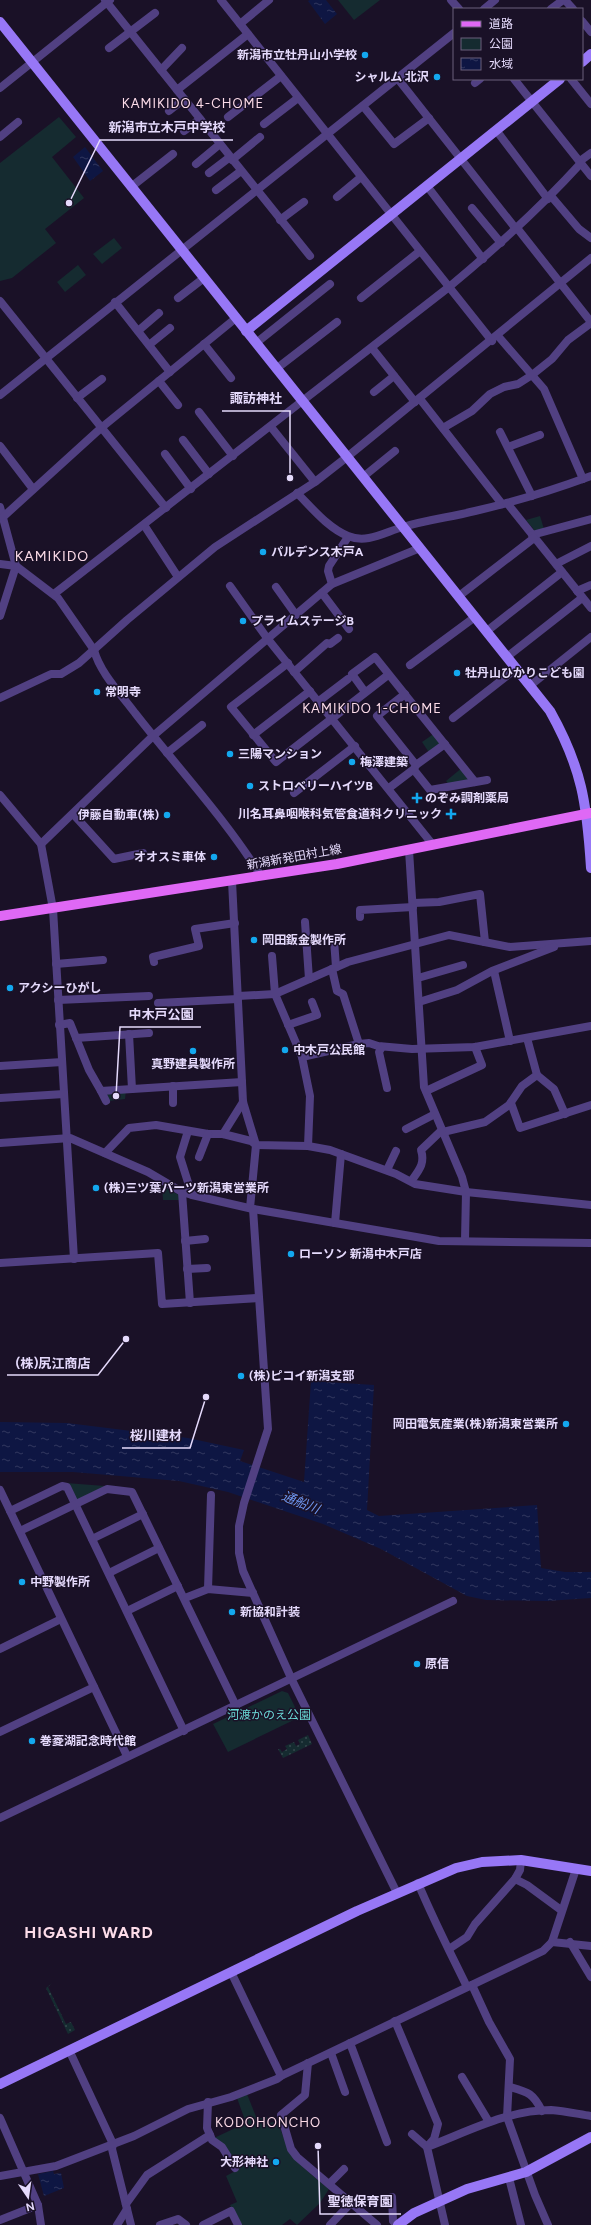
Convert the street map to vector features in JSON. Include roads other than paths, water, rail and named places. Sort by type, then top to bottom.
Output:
[{"type":"main road","name":"新潟新発田村上線","points":[[0,916],[261,876],[409,850],[589,814]]},
{"type":"street","points":[[221,0],[449,287],[495,338],[544,388],[587,478],[504,504],[403,527],[376,537],[348,537],[322,518],[297,493]]},
{"type":"street","points":[[240,24],[269,0]]},
{"type":"street","points":[[452,0],[458,8]]},
{"type":"street","points":[[485,8],[496,0]]},
{"type":"street","points":[[553,8],[564,0],[572,8]]},
{"type":"street","points":[[0,88],[107,1],[130,32],[310,256]]},
{"type":"street","points":[[109,48],[154,13]]},
{"type":"street","points":[[0,22],[31,63],[256,343],[302,403],[508,656],[550,711],[565,738],[579,775],[589,814],[591,868]]},
{"type":"street","points":[[583,22],[591,32]]},
{"type":"street","points":[[177,90],[248,34]]},
{"type":"street","points":[[0,395],[453,34]]},
{"type":"street","points":[[161,70],[182,48]]},
{"type":"street","points":[[583,61],[591,54]]},
{"type":"street","points":[[228,117],[281,76]]},
{"type":"street","points":[[398,79],[591,322],[568,340],[552,359],[532,375],[518,384],[504,387],[490,394],[472,411],[443,428]]},
{"type":"street","points":[[515,80],[591,176]]},
{"type":"street","points":[[246,331],[559,80]]},
{"type":"street","points":[[572,80],[591,104]]},
{"type":"street","points":[[264,124],[298,98]]},
{"type":"street","points":[[169,111],[184,99]]},
{"type":"street","points":[[364,106],[394,144],[429,118]]},
{"type":"street","points":[[184,131],[200,119]]},
{"type":"street","points":[[0,137],[18,122]]},
{"type":"street","points":[[496,130],[549,197],[579,229],[591,238]]},
{"type":"street","points":[[209,174],[260,137]]},
{"type":"street","points":[[196,164],[220,144]]},
{"type":"street","points":[[54,594],[302,403],[449,287],[501,243],[549,197],[580,162],[591,153]]},
{"type":"street","points":[[130,187],[173,154]]},
{"type":"street","points":[[216,190],[241,170]]},
{"type":"street","points":[[337,197],[361,177]]},
{"type":"street","points":[[427,186],[483,258]]},
{"type":"street","points":[[280,220],[304,202]]},
{"type":"street","points":[[472,208],[501,243]]},
{"type":"street","points":[[361,298],[420,251]]},
{"type":"street","points":[[0,698],[51,674],[61,674],[79,663],[215,547],[315,482],[495,338],[591,258]]},
{"type":"street","points":[[178,298],[204,278]]},
{"type":"street","points":[[256,343],[330,284]]},
{"type":"street","points":[[0,301],[166,508]]},
{"type":"street","points":[[116,302],[170,372]]},
{"type":"street","points":[[138,331],[159,313]]},
{"type":"street","points":[[3,517],[101,428],[236,318]]},
{"type":"street","points":[[276,370],[337,322]]},
{"type":"street","points":[[149,345],[170,328]]},
{"type":"street","points":[[204,344],[231,378]]},
{"type":"street","points":[[372,348],[394,376],[443,428],[591,608]]},
{"type":"street","points":[[374,392],[394,376]]},
{"type":"street","points":[[77,398],[102,379]]},
{"type":"street","points":[[159,381],[178,405]]},
{"type":"street","points":[[199,412],[233,456]]},
{"type":"street","points":[[271,427],[315,482]]},
{"type":"street","points":[[500,432],[532,496]]},
{"type":"street","points":[[508,447],[540,435]]},
{"type":"street","points":[[183,440],[209,474]]},
{"type":"street","points":[[0,446],[33,489]]},
{"type":"street","points":[[363,477],[395,451]]},
{"type":"street","points":[[164,454],[191,489]]},
{"type":"street","points":[[0,507],[16,566],[0,616]]},
{"type":"street","points":[[459,596],[533,536],[591,519]]},
{"type":"street","points":[[144,525],[178,577]]},
{"type":"street","points":[[332,584],[328,571],[329,566],[348,537]]},
{"type":"street","points":[[556,564],[591,546]]},
{"type":"street","points":[[41,844],[74,815],[153,736],[332,584],[420,548]]},
{"type":"street","points":[[0,564],[16,566],[54,594],[94,650],[97,659],[108,677],[153,736],[236,839],[261,876]]},
{"type":"street","points":[[487,631],[562,572]]},
{"type":"street","points":[[508,656],[591,585]]},
{"type":"street","points":[[230,586],[267,638],[434,845]]},
{"type":"street","points":[[276,587],[296,615]]},
{"type":"street","points":[[322,593],[349,629]]},
{"type":"street","points":[[410,665],[475,616]]},
{"type":"street","points":[[531,685],[591,637]]},
{"type":"street","points":[[294,672],[326,643],[330,644],[338,638]]},
{"type":"street","points":[[365,692],[352,674],[375,657],[475,782]]},
{"type":"street","points":[[288,663],[231,707],[276,762],[333,719],[388,674]]},
{"type":"street","points":[[453,718],[517,668]]},
{"type":"street","points":[[319,701],[348,679]]},
{"type":"street","points":[[253,735],[310,691]]},
{"type":"street","points":[[405,694],[377,716],[430,790],[486,780]]},
{"type":"street","points":[[167,753],[202,725]]},
{"type":"street","points":[[389,788],[445,744]]},
{"type":"street","points":[[294,793],[355,746]]},
{"type":"street","points":[[0,795],[41,844],[53,909],[74,1259]]},
{"type":"street","points":[[74,815],[114,859],[143,853]]},
{"type":"street","points":[[409,850],[416,943],[421,1049],[426,1091],[462,1178],[466,1192],[465,1240]]},
{"type":"street","points":[[232,881],[243,1102],[256,1145],[252,1209],[268,1429],[260,1460],[244,1503],[239,1526],[239,1553],[243,1571],[292,1680],[397,1893]]},
{"type":"street","points":[[360,917],[360,910],[439,902],[480,894],[485,942]]},
{"type":"street","points":[[305,922],[309,979]]},
{"type":"street","points":[[154,962],[154,958],[199,946],[195,929],[235,923]]},
{"type":"street","points":[[158,1003],[275,994],[334,968],[416,943],[450,935],[510,947],[591,940]]},
{"type":"street","points":[[334,940],[334,968],[337,991],[343,994],[359,1044]]},
{"type":"street","points":[[419,1002],[457,990],[494,971],[562,943]]},
{"type":"street","points":[[272,956],[275,994],[302,1057],[310,1096],[308,1146]]},
{"type":"street","points":[[56,964],[103,960]]},
{"type":"street","points":[[418,978],[463,965]]},
{"type":"street","points":[[494,971],[510,1041]]},
{"type":"street","points":[[58,1000],[149,996]]},
{"type":"street","points":[[288,1025],[316,1015],[312,1002]]},
{"type":"street","points":[[59,1024],[70,1023],[90,1070],[106,1101]]},
{"type":"street","points":[[302,1057],[369,1043],[382,1046],[421,1049],[475,1047],[591,1026]]},
{"type":"street","points":[[76,1038],[149,1033]]},
{"type":"street","points":[[129,1034],[132,1089]]},
{"type":"street","points":[[527,1038],[537,1074],[554,1089],[565,1114]]},
{"type":"street","points":[[382,1046],[379,1052],[387,1088]]},
{"type":"street","points":[[426,1091],[482,1065],[475,1047]]},
{"type":"street","points":[[0,1066],[62,1062]]},
{"type":"street","points":[[412,1180],[422,1166],[423,1158],[421,1150],[442,1131],[485,1122],[511,1103],[522,1086],[537,1074]]},
{"type":"street","points":[[101,1091],[242,1082]]},
{"type":"street","points":[[173,1086],[174,1103]]},
{"type":"street","points":[[0,1098],[64,1094]]},
{"type":"street","points":[[223,1134],[243,1102]]},
{"type":"street","points":[[511,1103],[520,1128],[591,1105]]},
{"type":"street","points":[[406,1128],[435,1114]]},
{"type":"street","points":[[105,1153],[129,1128],[156,1125],[208,1134],[223,1134],[251,1141],[256,1145],[308,1146],[330,1150],[387,1170],[412,1180],[415,1184],[466,1192],[591,1205]]},
{"type":"street","points":[[188,1131],[180,1157],[192,1195]]},
{"type":"street","points":[[199,1157],[208,1134]]},
{"type":"street","points":[[0,1143],[70,1138],[148,1172],[182,1192],[252,1209],[439,1240],[591,1243]]},
{"type":"street","points":[[387,1170],[396,1151]]},
{"type":"street","points":[[335,1223],[341,1154]]},
{"type":"street","points":[[182,1192],[190,1302]]},
{"type":"street","points":[[185,1241],[205,1239]]},
{"type":"street","points":[[0,1263],[158,1253],[162,1304],[258,1298]]},
{"type":"street","points":[[187,1270],[207,1268]]},
{"type":"street","points":[[10,1511],[62,1486],[67,1487],[184,1731]]},
{"type":"street","points":[[20,1531],[107,1489],[132,1492],[185,1598],[236,1706]]},
{"type":"street","points":[[0,1490],[127,1756]]},
{"type":"street","points":[[208,1589],[211,1495]]},
{"type":"street","points":[[92,1539],[143,1514]]},
{"type":"street","points":[[109,1573],[159,1548]]},
{"type":"street","points":[[127,1611],[178,1586]]},
{"type":"street","points":[[185,1598],[202,1589],[253,1593]]},
{"type":"street","points":[[0,1818],[127,1756],[139,1753],[292,1680],[453,1601]]},
{"type":"street","points":[[0,1649],[62,1619]]},
{"type":"street","points":[[0,1732],[94,1687]]},
{"type":"street","points":[[0,2084],[418,1883],[469,1864],[504,1859],[521,1860],[591,1871]]},
{"type":"street","points":[[449,1949],[467,1937],[475,1924],[515,1879],[520,1870],[521,1860]]},
{"type":"street","points":[[0,2176],[56,2166],[113,2144],[188,2109],[208,2102],[231,2097],[277,2079],[543,1951],[552,1942],[561,1910],[576,1869]]},
{"type":"street","points":[[515,1879],[527,1884],[561,1910]]},
{"type":"street","points":[[418,1883],[438,1931],[510,2059],[510,2087],[507,2117],[526,2172],[548,2225]]},
{"type":"street","points":[[552,1942],[570,1942],[591,1946]]},
{"type":"street","points":[[570,1942],[591,1977]]},
{"type":"street","points":[[231,1972],[281,2076]]},
{"type":"street","points":[[395,2021],[438,2124],[434,2139],[428,2147]]},
{"type":"street","points":[[350,2043],[387,2142]]},
{"type":"street","points":[[70,2050],[113,2144],[112,2149],[131,2225]]},
{"type":"street","points":[[331,2053],[345,2092]]},
{"type":"street","points":[[308,2063],[305,2095],[281,2115],[291,2149],[297,2157],[350,2204],[377,2225]]},
{"type":"street","points":[[462,2077],[489,2122]]},
{"type":"street","points":[[510,2087],[527,2092],[535,2098],[542,2111]]},
{"type":"street","points":[[208,2102],[208,2128],[212,2140],[222,2147],[235,2168]]},
{"type":"street","points":[[428,2147],[471,2131],[489,2122],[507,2117],[552,2110],[591,2116]]},
{"type":"street","points":[[0,2118],[25,2171],[38,2204],[41,2225]]},
{"type":"street","points":[[412,2134],[428,2147],[444,2225]]},
{"type":"street","points":[[117,2225],[126,2207],[147,2175],[210,2135]]},
{"type":"street","points":[[392,2197],[393,2221],[398,2225],[414,2213],[438,2201],[467,2189],[526,2172],[591,2137]]},
{"type":"street","points":[[329,2184],[344,2169]]},
{"type":"street","points":[[509,2178],[520,2225]]},
{"type":"street","points":[[0,2220],[38,2204]]},
{"type":"street","points":[[330,2225],[350,2204]]},
{"type":"street","points":[[203,2225],[231,2211],[238,2225]]},
{"type":"street","points":[[160,2225],[178,2219],[186,2225]]},
{"type":"water","points":[[326,0],[337,14],[325,24],[308,1]]},
{"type":"water","points":[[85,147],[103,171],[90,181],[73,157]]},
{"type":"water","name":"通船川","points":[[311,1381],[374,1385],[367,1510],[379,1516],[537,1505],[541,1568],[565,1572],[591,1572],[591,1598],[547,1601],[486,1600],[467,1596],[381,1549],[323,1524],[228,1492],[179,1481],[73,1472],[0,1472],[0,1422],[67,1423],[188,1438],[244,1450],[240,1461],[304,1482]]},
{"type":"water","points":[[53,2171],[54,2174],[61,2173],[64,2188],[44,2196],[38,2174]]},
{"type":"place","name":"新潟市立牡丹山小学校","points":[[365,55]]},
{"type":"place","name":"シャルム 北沢","points":[[437,77]]},
{"type":"place","name":"新潟市立木戸中学校","points":[[69,203]]},
{"type":"place","name":"諏訪神社","points":[[290,478]]},
{"type":"place","name":"パルデンス木戸A","points":[[263,552]]},
{"type":"place","name":"プライムステージB","points":[[243,621]]},
{"type":"place","name":"牡丹山ひかりこども園","points":[[457,673]]},
{"type":"place","name":"常明寺","points":[[97,692]]},
{"type":"place","name":"三陽マンション","points":[[230,754]]},
{"type":"place","name":"梅澤建築","points":[[352,762]]},
{"type":"place","name":"ストロベリーハイツB","points":[[250,786]]},
{"type":"place","name":"のぞみ調剤薬局","points":[[417,798]]},
{"type":"place","name":"川名耳鼻咽喉科気管食道科クリニック","points":[[451,814]]},
{"type":"place","name":"伊藤自動車(株)","points":[[167,815]]},
{"type":"place","name":"オオスミ車体","points":[[214,857]]},
{"type":"place","name":"岡田鈑金製作所","points":[[254,940]]},
{"type":"place","name":"アクシーひがし","points":[[10,988]]},
{"type":"place","name":"中木戸公民館","points":[[285,1050]]},
{"type":"place","name":"真野建具製作所","points":[[193,1051]]},
{"type":"place","name":"中木戸公園","points":[[116,1096]]},
{"type":"place","name":"(株)三ツ葉パーツ新潟東営業所","points":[[96,1188]]},
{"type":"place","name":"ローソン 新潟中木戸店","points":[[291,1254]]},
{"type":"place","name":"(株)尻江商店","points":[[126,1339]]},
{"type":"place","name":"(株)ピコイ新潟支部","points":[[241,1376]]},
{"type":"place","name":"桜川建材","points":[[206,1397]]},
{"type":"place","name":"岡田電気産業(株)新潟東営業所","points":[[566,1424]]},
{"type":"place","name":"中野製作所","points":[[22,1582]]},
{"type":"place","name":"新協和計装","points":[[232,1612]]},
{"type":"place","name":"原信","points":[[417,1664]]},
{"type":"place","name":"巻菱湖記念時代館","points":[[32,1741]]},
{"type":"place","name":"聖徳保育園","points":[[318,2146]]},
{"type":"place","name":"大形神社","points":[[276,2162]]},
{"type":"district","name":"KAMIKIDO 4-CHOME","points":[[193,103]]},
{"type":"district","name":"KAMIKIDO","points":[[52,556]]},
{"type":"district","name":"KAMIKIDO 1-CHOME","points":[[372,708]]},
{"type":"district","name":"HIGASHI WARD","points":[[89,1932]]},
{"type":"district","name":"KODOHONCHO","points":[[268,2122]]},
{"type":"park label","name":"河渡かのえ公園","points":[[269,1715]]}]
